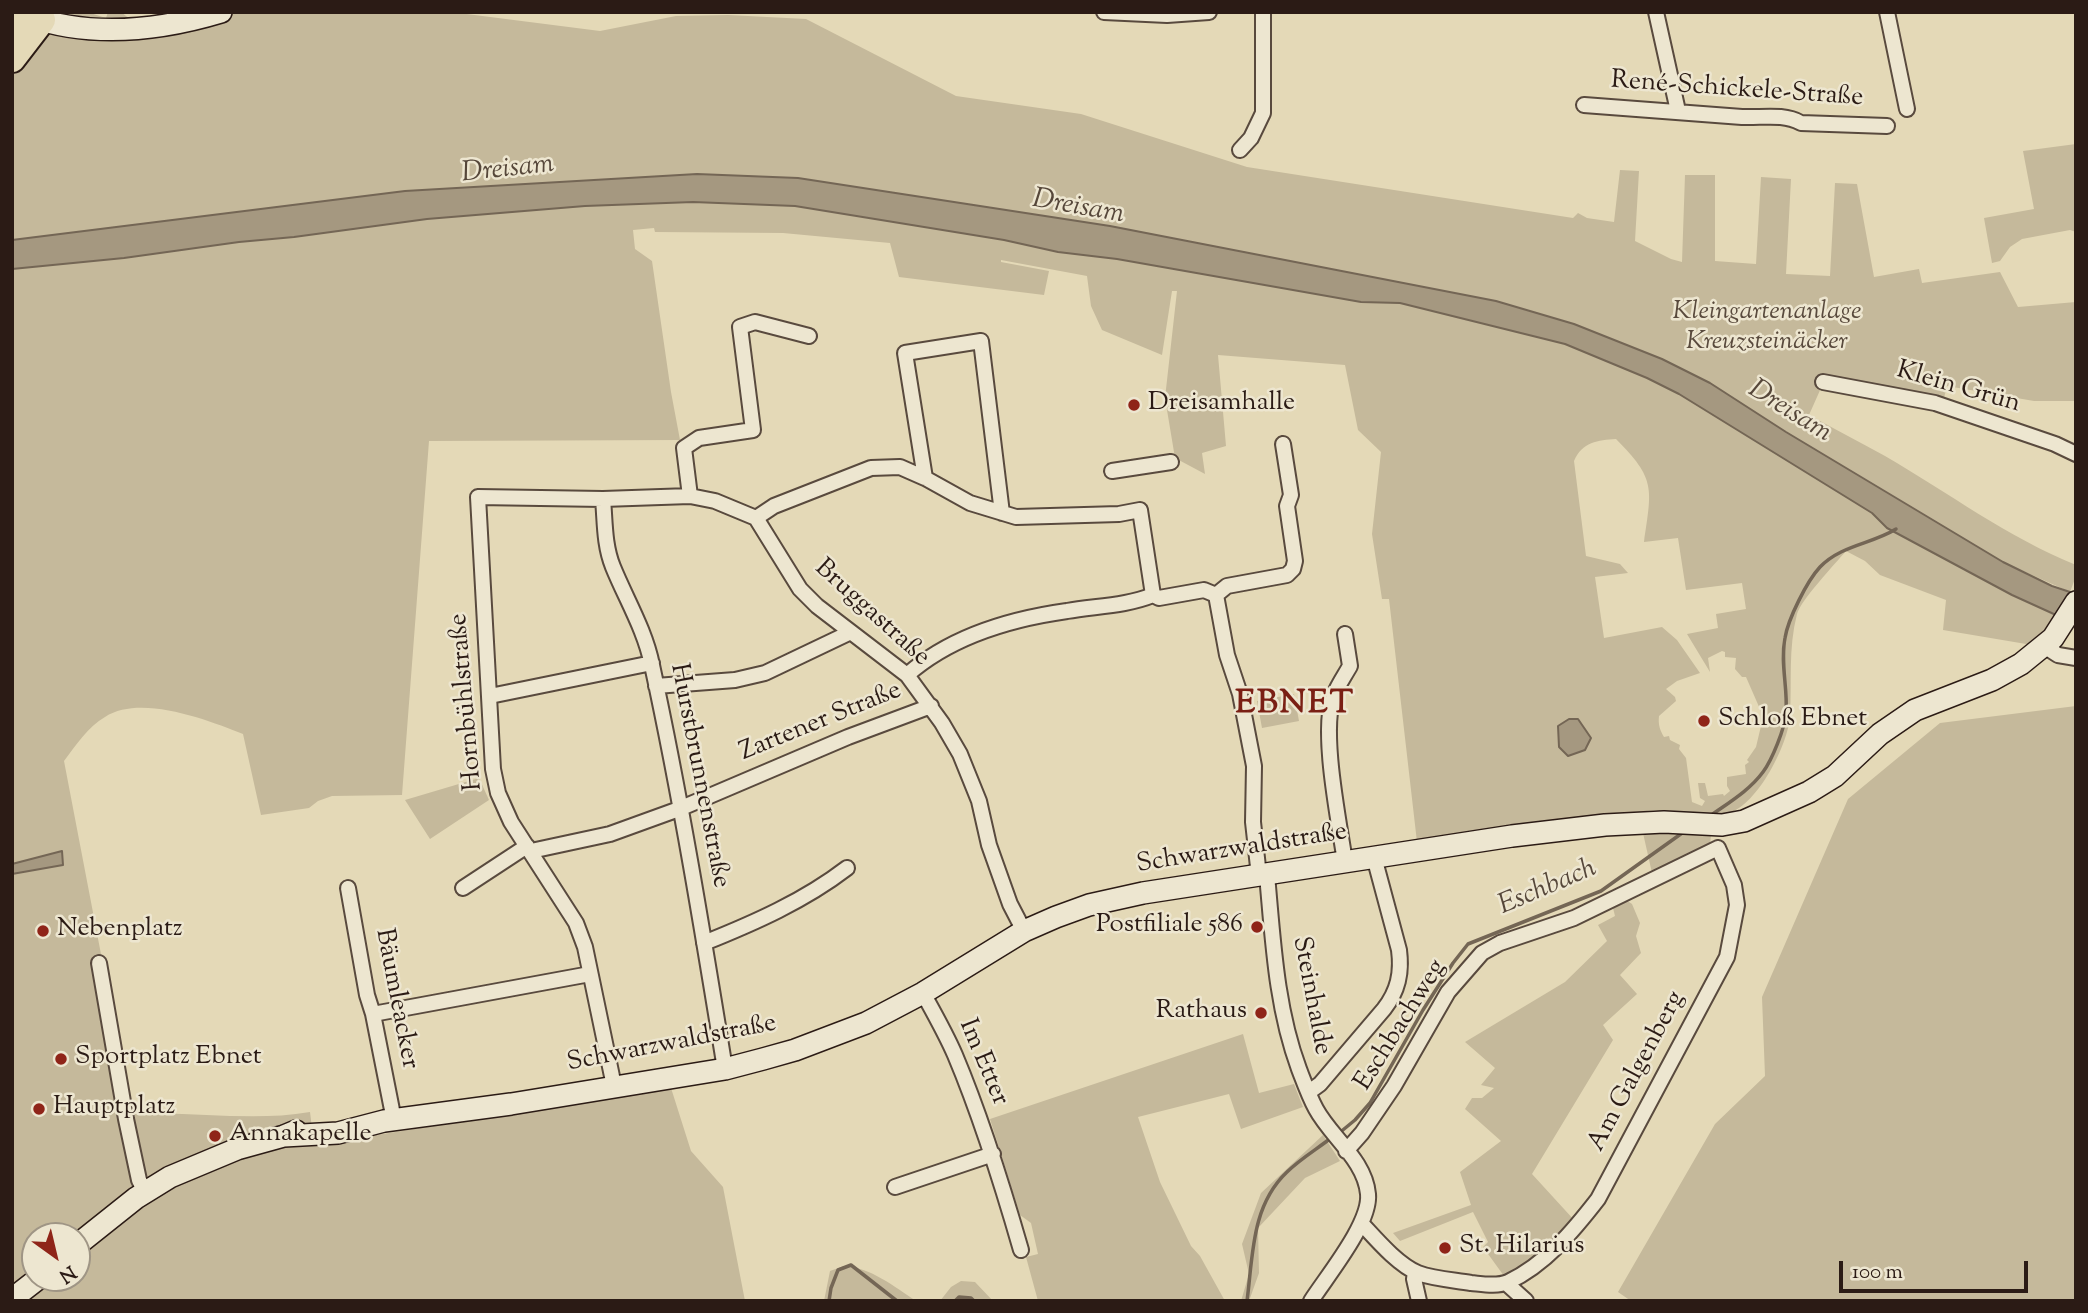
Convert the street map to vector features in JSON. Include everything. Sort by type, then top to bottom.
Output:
[{"type":"highway","points":[[12,59],[25,19]]},
{"type":"main road","points":[[25,19],[96,29],[146,29],[221,12]]},
{"type":"main road","name":"Schwarzwaldstraße","points":[[91,1234],[145,1192],[190,1167],[237,1149],[284,1136],[307,1125],[361,1117],[389,1120],[511,1104],[724,1069],[784,1053],[866,1023],[923,993],[1024,931],[1089,905],[1147,892],[1512,836],[1605,825],[1664,822],[1719,825],[1744,821],[1809,792],[1835,776],[1898,719],[2007,673],[2044,646],[2060,629],[2076,602]]},
{"type":"street","points":[[1104,12],[1167,15],[1209,12]]},
{"type":"street","points":[[1240,150],[1251,138],[1263,113],[1262,12]]},
{"type":"street","points":[[1656,12],[1678,111]]},
{"type":"street","points":[[1887,12],[1906,109]]},
{"type":"street","name":"René-Schickele-Straße","points":[[1584,106],[1745,117],[1791,117],[1801,123],[1887,126]]},
{"type":"street","points":[[690,496],[684,448],[699,438],[753,430],[740,327],[755,323],[809,336]]},
{"type":"street","points":[[925,478],[905,353],[981,341],[1002,513]]},
{"type":"street","name":"Klein Grün","points":[[1823,382],[1935,403],[2055,444],[2076,454]]},
{"type":"street","points":[[907,675],[927,657],[992,628],[1063,611],[1139,600],[1153,595],[1159,598],[1204,590],[1216,595],[1227,586],[1287,575],[1293,569],[1295,561],[1287,506],[1291,495],[1283,444]]},
{"type":"street","points":[[1112,471],[1171,462]]},
{"type":"street","points":[[603,499],[690,496],[715,501],[756,518],[774,506],[871,468],[900,467],[970,503],[1029,518],[1119,514],[1140,510],[1153,595]]},
{"type":"street","name":"Hornbühlstraße","points":[[603,499],[478,497],[493,769],[498,793],[511,822],[576,923],[614,1086]]},
{"type":"street","name":"Hurstbrunnenstraße","points":[[603,499],[606,543],[612,565],[631,604],[652,663],[705,943],[724,1069]]},
{"type":"street","name":"Bruggastraße","points":[[756,518],[800,589],[817,606],[907,675],[931,706],[960,754],[979,801],[989,845],[1010,904],[1024,931]]},
{"type":"street","name":"Steinhalde","points":[[1216,595],[1227,655],[1240,694],[1254,766],[1253,822],[1281,1003],[1290,1042],[1316,1110],[1365,1179],[1368,1196],[1362,1224],[1311,1301]]},
{"type":"street","points":[[656,686],[735,680],[765,673],[851,632]]},
{"type":"street","points":[[1345,634],[1350,666],[1334,695],[1328,718],[1345,862]]},
{"type":"street","points":[[2044,646],[2058,655],[2076,658]]},
{"type":"street","points":[[490,696],[652,663]]},
{"type":"street","name":"Zartener Straße","points":[[463,888],[529,848],[610,834],[931,706]]},
{"type":"street","points":[[1718,848],[1719,825]]},
{"type":"street","name":"Eschbachweg","points":[[1344,1147],[1362,1133],[1394,1086],[1448,992],[1482,953],[1500,943],[1574,918],[1718,848]]},
{"type":"street","name":"Am Galgenberg","points":[[1506,1283],[1548,1255],[1598,1199],[1727,957],[1737,905],[1734,885],[1718,848]]},
{"type":"street","points":[[1309,1092],[1320,1084],[1394,997],[1399,978],[1399,950],[1374,858]]},
{"type":"street","points":[[705,943],[755,923],[824,885],[847,868]]},
{"type":"street","name":"Bäumleacker","points":[[348,888],[367,995],[373,1014],[389,1120]]},
{"type":"street","points":[[99,963],[126,1119],[139,1180],[145,1192]]},
{"type":"street","points":[[373,1014],[590,974]]},
{"type":"street","name":"Im Etter","points":[[923,993],[954,1054],[993,1154],[1021,1250]]},
{"type":"street","points":[[895,1187],[993,1154]]},
{"type":"street","points":[[1362,1224],[1384,1248],[1415,1272],[1489,1285],[1506,1283],[1526,1301]]},
{"type":"street","points":[[1415,1272],[1419,1301]]},
{"type":"green space","name":"Kleingartenanlage Kreuzsteinäcker","points":[[48,12],[87,12],[106,18],[108,12],[121,12],[131,20],[183,12],[451,12],[600,31],[676,16],[728,15],[806,19],[956,96],[1081,114],[1247,167],[1573,218],[1578,213],[1587,218],[1614,222],[1620,170],[1639,171],[1635,241],[1682,262],[1685,175],[1715,175],[1715,261],[1756,264],[1761,177],[1791,179],[1786,274],[1830,276],[1835,183],[1857,184],[1874,277],[1919,269],[1922,283],[2000,272],[2018,307],[2076,302],[2076,401],[2034,401],[1947,386],[1943,402],[1825,379],[1809,415],[1885,456],[2002,528],[2076,565],[2076,576],[2070,592],[2003,562],[1786,432],[1710,383],[1662,359],[1574,324],[1496,301],[1110,226],[798,178],[697,174],[405,191],[12,240],[12,68]]},
{"type":"green space","points":[[2076,144],[2076,232],[2070,230],[2022,239],[2010,247],[2000,261],[1992,263],[1984,218],[2034,209],[2023,151]]},
{"type":"green space","points":[[693,202],[795,206],[1361,302],[1400,303],[1565,344],[1679,393],[1872,513],[1887,528],[2011,595],[2056,615],[2032,645],[1943,630],[1946,600],[1880,575],[1865,561],[1846,551],[1811,591],[1797,614],[1791,653],[1790,716],[1784,742],[1761,786],[1740,807],[1729,813],[1712,816],[1654,810],[1417,842],[1389,599],[1382,599],[1372,534],[1381,452],[1358,430],[1345,365],[1218,355],[1226,446],[1202,453],[1205,474],[1175,458],[1165,398],[1177,291],[1172,291],[1162,355],[1102,330],[1091,306],[1087,276],[1001,260],[1049,271],[1044,295],[899,277],[890,243],[783,233],[655,232],[654,228],[633,230],[635,249],[652,261],[680,440],[429,441],[402,795],[332,796],[309,808],[261,815],[243,734],[193,716],[155,709],[137,708],[105,717],[88,731],[64,761],[127,1090],[131,1108],[137,1114],[267,1116],[310,1112],[314,1145],[671,1088],[691,1151],[723,1187],[745,1301],[12,1301],[12,269],[124,258],[427,219],[585,206]],"holes":[[[1616,439],[1645,475],[1648,485],[1649,509],[1644,542],[1678,538],[1686,590],[1742,583],[1746,609],[1716,614],[1718,628],[1687,634],[1710,672],[1708,658],[1722,651],[1725,652],[1725,657],[1736,658],[1735,669],[1742,677],[1746,677],[1760,709],[1761,726],[1756,747],[1745,765],[1746,774],[1727,777],[1730,791],[1724,796],[1708,796],[1705,783],[1698,783],[1700,798],[1705,801],[1702,806],[1692,802],[1686,758],[1679,749],[1680,745],[1670,740],[1669,736],[1664,737],[1659,722],[1659,716],[1676,701],[1666,689],[1677,681],[1700,673],[1677,640],[1662,627],[1604,638],[1595,577],[1628,573],[1620,564],[1586,556],[1574,461],[1581,450],[1597,441]]]},
{"type":"green space","points":[[1294,694],[1299,721],[1262,728],[1257,701]]},
{"type":"green space","points":[[2076,706],[2076,1301],[1631,1301],[1618,1292],[1715,1124],[1765,1076],[1762,997],[1848,799],[1940,723]]},
{"type":"green space","points":[[479,778],[489,800],[430,839],[405,800]]},
{"type":"green space","points":[[1643,833],[1711,835],[1710,845],[1652,873]]},
{"type":"green space","points":[[1626,900],[1632,904],[1640,923],[1636,936],[1641,953],[1620,975],[1637,994],[1603,1025],[1613,1040],[1532,1174],[1575,1221],[1551,1245],[1504,1276],[1483,1247],[1488,1242],[1473,1212],[1400,1241],[1393,1233],[1471,1205],[1460,1172],[1501,1141],[1465,1109],[1472,1098],[1482,1098],[1494,1088],[1481,1085],[1495,1068],[1465,1042],[1565,982],[1607,941],[1598,925],[1615,916],[1613,908]]},
{"type":"green space","points":[[1243,1034],[1259,1093],[1294,1084],[1303,1107],[1241,1129],[1229,1094],[1138,1117],[1160,1182],[1191,1246],[1200,1256],[1225,1301],[1038,1301],[1026,1257],[1038,1254],[1031,1223],[1020,1215],[990,1119]]},
{"type":"green space","points":[[1323,1135],[1340,1161],[1305,1178],[1258,1228],[1259,1273],[1249,1301],[1241,1301],[1249,1274],[1242,1244],[1261,1193]]},
{"type":"green space","points":[[844,1266],[873,1274],[916,1301],[824,1301],[830,1271]]},
{"type":"green space","points":[[961,1281],[975,1282],[993,1301],[940,1301],[951,1287]]},
{"type":"shaded area","name":"Dreisam","points":[[697,174],[798,178],[1110,226],[1496,301],[1574,324],[1662,359],[1710,383],[1786,432],[2003,562],[2052,586],[2076,594],[2056,615],[2012,595],[1887,528],[1872,513],[1679,394],[1565,344],[1400,303],[1361,302],[795,206],[693,202],[585,206],[427,219],[124,258],[12,269],[12,240],[405,191]]},
{"type":"shaded area","points":[[1569,719],[1578,719],[1591,738],[1585,750],[1568,756],[1559,747],[1558,726]]},
{"type":"shaded area","points":[[62,851],[63,865],[12,874],[12,864]]},
{"type":"waterway","name":"Eschbach","points":[[1710,816],[1751,785],[1763,772],[1774,752],[1786,713],[1783,657],[1785,638],[1794,611],[1809,581],[1820,567],[1837,554],[1896,529]]},
{"type":"waterway","name":"Eschbach","points":[[1338,1134],[1370,1103],[1423,1010],[1468,944],[1601,891],[1685,831]]},
{"type":"waterway","name":"Eschbach","points":[[1247,1301],[1256,1232],[1266,1200],[1287,1172],[1331,1138]]},
{"type":"waterway","name":"Eschbach","points":[[829,1301],[838,1270],[851,1265],[897,1301]]},
{"type":"waterway","name":"Eschbach","points":[[955,1301],[959,1297],[971,1298],[974,1301]]},
{"type":"place","name":"Dreisamhalle","points":[[1134,405]]},
{"type":"place","name":"Schloß Ebnet","points":[[1704,721]]},
{"type":"place","name":"Postfiliale 586","points":[[1257,927]]},
{"type":"place","name":"Nebenplatz","points":[[43,931]]},
{"type":"place","name":"Rathaus","points":[[1261,1013]]},
{"type":"place","name":"Sportplatz Ebnet","points":[[61,1059]]},
{"type":"place","name":"Hauptplatz","points":[[39,1109]]},
{"type":"place","name":"Annakapelle","points":[[215,1136]]},
{"type":"place","name":"St. Hilarius","points":[[1445,1248]]},
{"type":"district","name":"EBNET","points":[[1295,706]]}]
